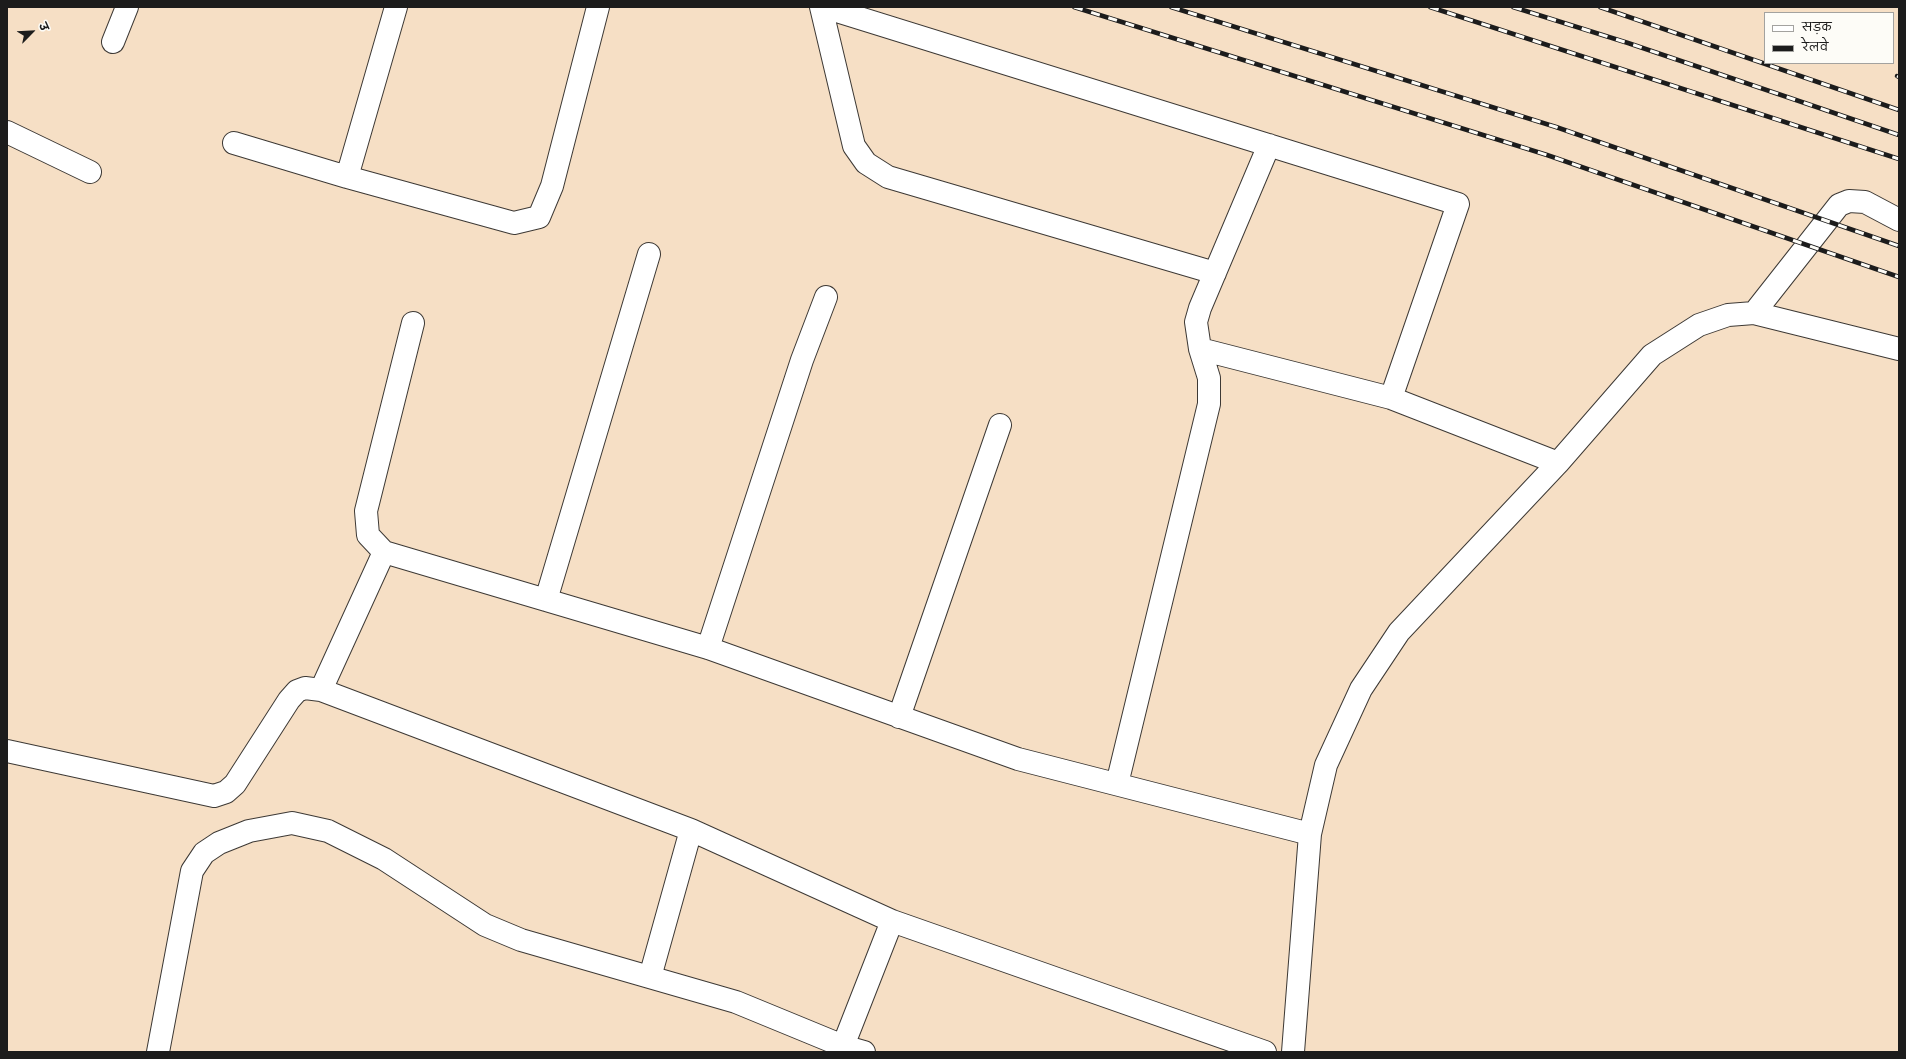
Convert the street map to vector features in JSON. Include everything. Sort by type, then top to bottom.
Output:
[{"type":"street","points":[[113,42],[127,7]]},
{"type":"street","points":[[347,177],[396,7]]},
{"type":"street","points":[[234,143],[347,177],[514,223],[539,217],[552,186],[598,7]]},
{"type":"street","points":[[1215,273],[888,177],[866,163],[854,146],[823,7],[1458,204],[1391,398]]},
{"type":"street","points":[[7,132],[90,172]]},
{"type":"street","points":[[1116,784],[1209,404],[1209,378],[1200,349],[1196,322],[1269,145]]},
{"type":"street","points":[[1754,313],[1839,205],[1849,200],[1865,202],[1899,220]]},
{"type":"street","points":[[546,600],[648,254]]},
{"type":"street","points":[[708,648],[802,360],[826,297]]},
{"type":"street","points":[[1293,1052],[1310,834],[1326,765],[1361,689],[1399,632],[1558,463],[1652,355],[1699,325],[1728,315],[1754,313],[1899,349]]},
{"type":"street","points":[[413,323],[366,511],[368,535],[384,552],[708,648],[1018,759],[1310,834]]},
{"type":"street","points":[[1200,349],[1391,398],[1558,463]]},
{"type":"street","points":[[900,717],[1000,425]]},
{"type":"street","points":[[320,690],[384,552]]},
{"type":"street","points":[[7,750],[214,796],[226,792],[235,784],[289,700],[297,691],[305,688],[320,690],[691,830],[892,921],[1265,1052]]},
{"type":"street","points":[[158,1052],[192,871],[204,854],[219,843],[249,831],[292,823],[328,831],[384,859],[485,925],[521,940],[736,1002],[843,1046],[864,1052]]},
{"type":"street","points":[[650,977],[691,830]]},
{"type":"street","points":[[843,1046],[892,921]]},
{"type":"railway","points":[[1074,7],[1547,155],[1899,277]]},
{"type":"railway","points":[[1171,7],[1556,127],[1899,246]]},
{"type":"railway","points":[[1430,7],[1899,159]]},
{"type":"railway","points":[[1513,7],[1628,43],[1899,135]]},
{"type":"railway","points":[[1600,7],[1764,63]]},
{"type":"railway","points":[[1765,64],[1899,110]]}]
